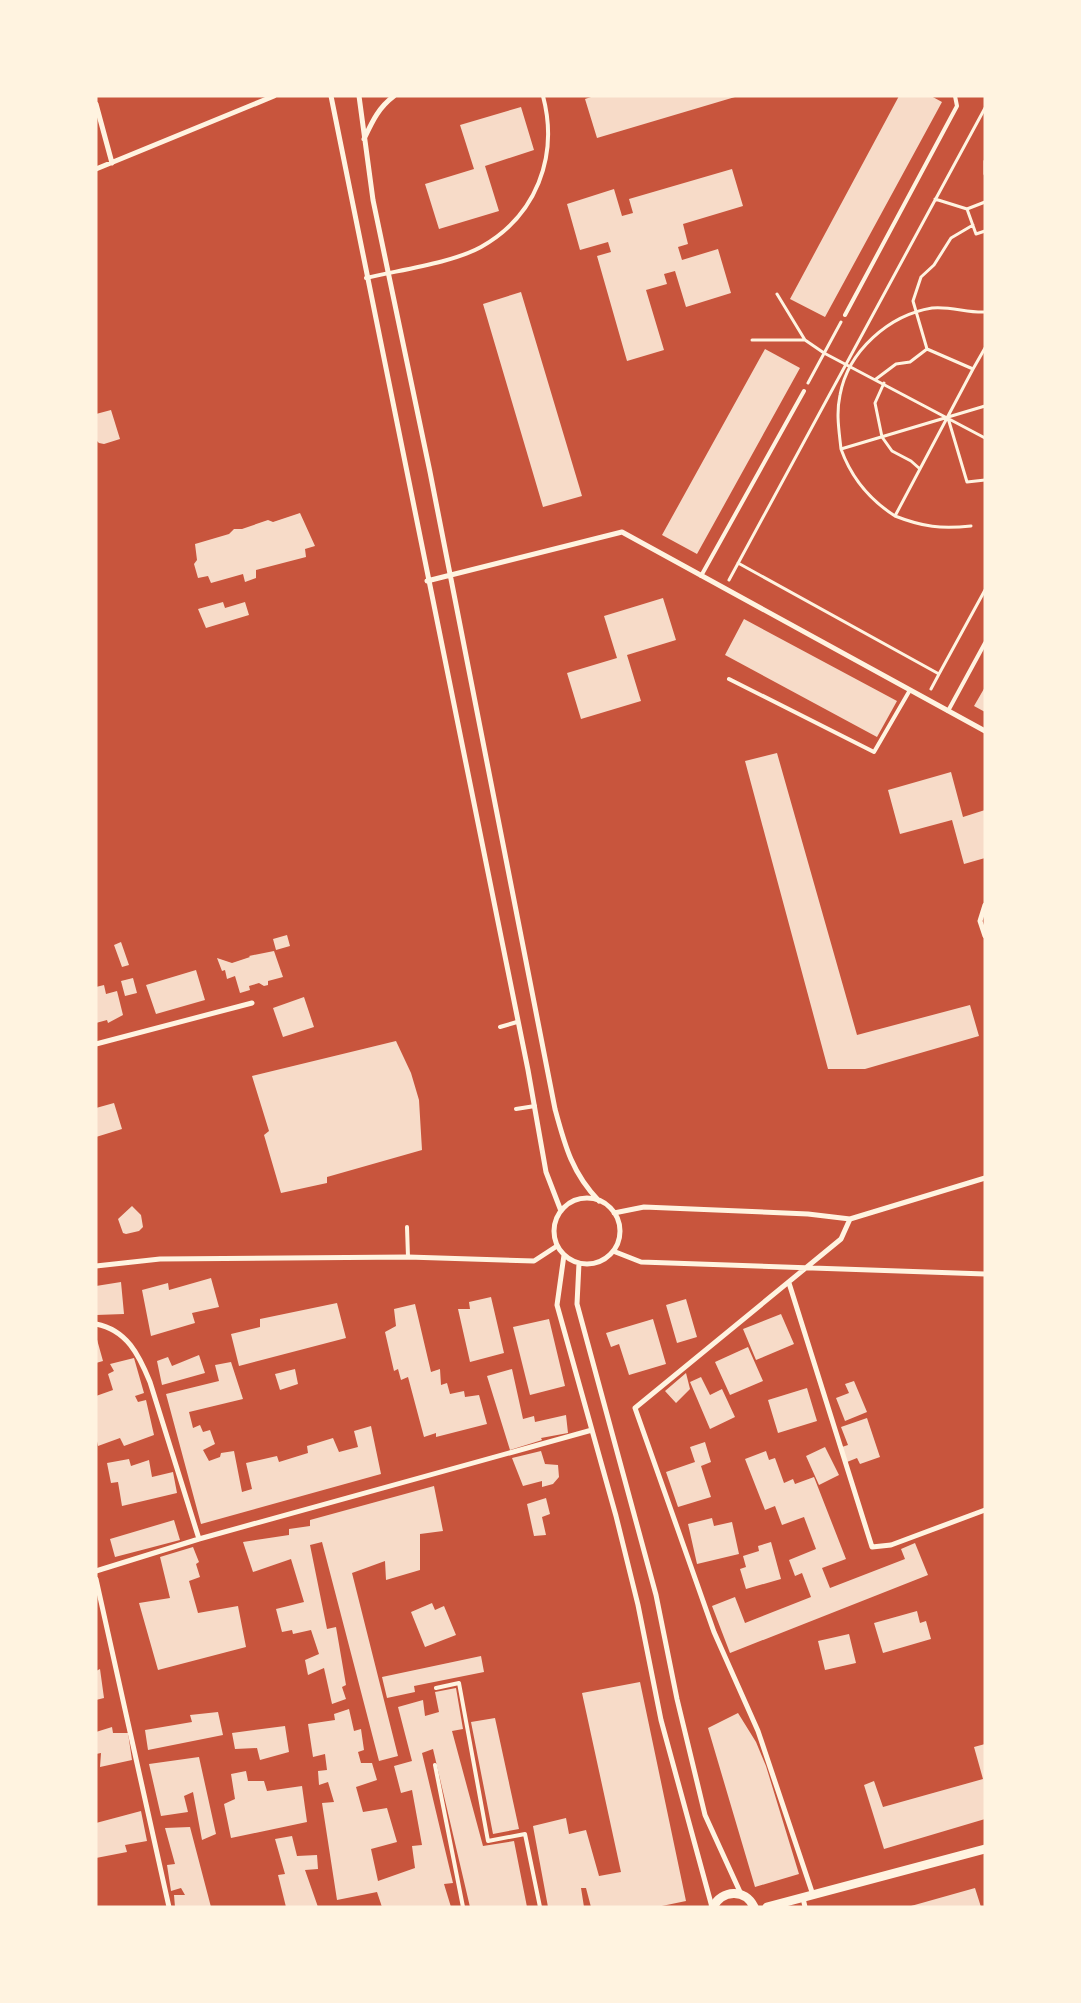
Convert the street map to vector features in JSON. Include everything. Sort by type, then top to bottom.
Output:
[{"type":"street","points":[[96,170],[274,96]]},
{"type":"street","points":[[331,96],[427,581],[535,1106],[546,1172],[561,1211]]},
{"type":"street","points":[[358,96],[373,200],[450,575],[555,1109],[574,1168],[599,1201],[614,1213],[619,1223],[619,1239],[613,1251],[599,1262],[579,1264],[564,1255],[557,1246],[554,1232],[555,1221],[561,1211],[571,1202],[579,1199],[599,1201]]},
{"type":"street","points":[[364,140],[375,115],[382,105],[394,96]]},
{"type":"street","points":[[96,104],[112,163]]},
{"type":"street","points":[[427,581],[622,532],[985,731]]},
{"type":"street","points":[[985,904],[980,920],[985,936]]},
{"type":"street","points":[[96,1044],[252,1003]]},
{"type":"street","points":[[614,1213],[644,1207],[808,1214],[850,1219],[985,1178]]},
{"type":"street","points":[[813,1895],[758,1730],[714,1632],[635,1408],[807,1269],[841,1239],[850,1219]]},
{"type":"street","points":[[96,1266],[160,1259],[408,1256],[534,1261],[557,1246]]},
{"type":"street","points":[[613,1251],[641,1262],[985,1274]]},
{"type":"street","points":[[564,1255],[558,1305],[638,1605],[664,1729],[712,1907]]},
{"type":"street","points":[[579,1264],[577,1304],[656,1595],[677,1699],[705,1815],[741,1894]]},
{"type":"street","points":[[789,1283],[872,1547],[891,1545],[985,1510]]},
{"type":"street","points":[[96,1324],[108,1326],[125,1336],[140,1357],[150,1382],[199,1538]]},
{"type":"street","points":[[96,1571],[199,1538],[592,1430]]},
{"type":"street","points":[[96,1579],[169,1907]]},
{"type":"street","points":[[767,1907],[804,1902],[813,1895],[985,1849]]},
{"type":"street","points":[[712,1907],[721,1897],[727,1894],[741,1894],[748,1898],[754,1907]]},
{"type":"lane","points":[[366,278],[450,258],[480,248],[507,229],[530,203],[543,172],[548,135],[543,96]]},
{"type":"lane","points":[[845,315],[957,106],[955,96]]},
{"type":"lane","points":[[701,576],[804,391]]},
{"type":"lane","points":[[948,711],[985,643]]},
{"type":"lane","points":[[729,679],[874,752],[910,690]]},
{"type":"lane","points":[[500,1027],[517,1022]]},
{"type":"lane","points":[[516,1109],[535,1106]]},
{"type":"lane","points":[[407,1227],[408,1256]]},
{"type":"lane","points":[[436,1688],[459,1683],[488,1841],[525,1834],[540,1907]]},
{"type":"lane","points":[[435,1764],[463,1907]]},
{"type":"path","points":[[724,588],[985,108]]},
{"type":"path","points":[[985,161],[985,174]]},
{"type":"path","points":[[935,199],[967,208],[985,202]]},
{"type":"path","points":[[967,208],[976,234],[985,231]]},
{"type":"path","points":[[927,349],[913,301],[921,278],[934,265],[951,238],[973,225]]},
{"type":"path","points":[[777,294],[805,340],[824,353],[847,363],[985,438]]},
{"type":"path","points":[[970,526],[943,528],[917,525],[895,516],[878,505],[861,486],[847,464],[841,448],[837,421],[840,394],[852,366],[858,354],[874,336],[898,319],[934,308],[963,308],[984,313]]},
{"type":"path","points":[[804,391],[845,315]]},
{"type":"path","points":[[752,340],[805,340]]},
{"type":"path","points":[[895,516],[985,348]]},
{"type":"path","points":[[927,349],[973,369]]},
{"type":"path","points":[[876,379],[896,364],[910,362],[927,349]]},
{"type":"path","points":[[884,383],[875,403],[882,437],[892,451],[911,461],[920,469]]},
{"type":"path","points":[[841,448],[985,406]]},
{"type":"path","points":[[948,418],[967,482],[985,480]]},
{"type":"path","points":[[738,563],[939,674]]},
{"type":"path","points":[[926,699],[985,590]]},
{"type":"building","points":[[594,96],[735,97],[597,138],[585,99]]},
{"type":"building","points":[[899,96],[931,96],[942,102],[825,317],[790,299]]},
{"type":"building","points":[[521,107],[534,150],[485,166],[499,211],[439,229],[425,184],[474,169],[460,125]]},
{"type":"building","points":[[732,169],[743,206],[683,224],[688,244],[678,247],[682,260],[718,249],[731,293],[686,307],[675,271],[664,274],[667,284],[646,290],[664,350],[627,361],[597,256],[611,252],[608,242],[580,250],[567,204],[614,189],[622,216],[633,213],[629,199]]},
{"type":"building","points":[[521,292],[582,496],[543,507],[483,304]]},
{"type":"building","points":[[765,349],[800,368],[697,554],[662,535]]},
{"type":"building","points":[[111,410],[120,439],[104,444],[99,443],[96,440],[96,414]]},
{"type":"building","points":[[300,513],[315,546],[305,549],[306,557],[256,570],[256,578],[245,582],[243,574],[211,583],[208,576],[198,578],[194,564],[197,560],[195,544],[229,534],[234,529],[242,529],[268,520],[273,522]]},
{"type":"building","points":[[663,598],[676,640],[627,655],[641,701],[581,719],[567,673],[617,658],[604,616]]},
{"type":"building","points":[[223,602],[225,608],[245,602],[249,615],[206,628],[198,609]]},
{"type":"building","points":[[744,619],[897,701],[877,737],[725,655]]},
{"type":"building","points":[[985,687],[985,712],[974,706]]},
{"type":"building","points":[[777,753],[857,1035],[970,1005],[979,1036],[865,1069],[828,1069],[745,761]]},
{"type":"building","points":[[951,772],[963,817],[985,810],[985,858],[964,864],[952,820],[900,834],[888,790]]},
{"type":"building","points":[[287,935],[290,946],[276,950],[273,939]]},
{"type":"building","points":[[121,942],[129,965],[122,967],[114,945]]},
{"type":"building","points":[[274,951],[283,977],[268,981],[268,985],[264,986],[259,983],[249,986],[250,990],[240,993],[235,976],[227,979],[225,970],[222,971],[217,958],[232,963],[249,956]]},
{"type":"building","points":[[196,970],[205,1000],[156,1014],[146,985]]},
{"type":"building","points":[[133,978],[137,993],[125,996],[121,981]]},
{"type":"building","points":[[104,985],[106,994],[117,991],[123,1015],[108,1023],[107,1020],[96,1023],[96,987]]},
{"type":"building","points":[[304,997],[314,1027],[283,1037],[273,1008]]},
{"type":"building","points":[[396,1041],[411,1073],[419,1100],[422,1150],[327,1177],[327,1183],[281,1193],[264,1135],[269,1131],[252,1076]]},
{"type":"building","points":[[114,1103],[122,1129],[96,1137],[96,1108]]},
{"type":"building","points":[[132,1206],[141,1215],[143,1227],[139,1231],[126,1234],[123,1233],[118,1219]]},
{"type":"building","points":[[211,1278],[219,1307],[192,1313],[195,1323],[151,1336],[142,1290],[168,1283],[169,1290]]},
{"type":"building","points":[[121,1282],[124,1314],[96,1315],[96,1286]]},
{"type":"building","points":[[491,1297],[504,1353],[470,1362],[458,1309],[470,1309],[469,1302]]},
{"type":"building","points":[[686,1299],[697,1337],[677,1343],[666,1305]]},
{"type":"building","points":[[337,1303],[346,1338],[239,1366],[231,1334],[260,1327],[260,1319]]},
{"type":"building","points":[[415,1304],[431,1372],[440,1369],[441,1385],[447,1383],[450,1394],[464,1391],[465,1397],[479,1395],[487,1424],[436,1437],[436,1433],[424,1437],[408,1377],[401,1380],[398,1369],[394,1371],[385,1332],[396,1326],[394,1309]]},
{"type":"building","points":[[781,1314],[794,1344],[756,1360],[743,1329]]},
{"type":"building","points":[[549,1319],[565,1386],[530,1395],[513,1327]]},
{"type":"building","points":[[653,1319],[666,1364],[629,1375],[619,1344],[611,1347],[606,1333]]},
{"type":"building","points":[[96,1336],[103,1361],[96,1363]]},
{"type":"building","points":[[748,1347],[763,1381],[730,1395],[715,1362]]},
{"type":"building","points":[[199,1355],[205,1373],[162,1385],[157,1361],[168,1357],[172,1366]]},
{"type":"building","points":[[134,1358],[144,1393],[135,1396],[138,1402],[146,1400],[154,1435],[124,1446],[120,1438],[98,1446],[96,1437],[96,1396],[113,1390],[108,1374],[114,1371],[110,1364]]},
{"type":"building","points":[[231,1362],[243,1399],[189,1412],[193,1428],[200,1425],[203,1432],[210,1430],[215,1444],[203,1450],[209,1461],[220,1457],[221,1453],[234,1451],[242,1492],[252,1489],[246,1463],[277,1456],[279,1462],[308,1453],[307,1446],[333,1438],[339,1452],[358,1447],[354,1431],[371,1426],[381,1474],[201,1524],[166,1394],[219,1381],[215,1365]]},
{"type":"building","points":[[295,1369],[298,1384],[280,1390],[275,1374]]},
{"type":"building","points":[[512,1369],[523,1419],[534,1416],[535,1422],[566,1415],[568,1433],[541,1438],[542,1440],[510,1450],[487,1376]]},
{"type":"building","points":[[686,1373],[690,1389],[676,1403],[665,1391]]},
{"type":"building","points":[[701,1377],[710,1395],[722,1389],[735,1417],[710,1429],[690,1382]]},
{"type":"building","points":[[854,1381],[867,1412],[845,1421],[836,1398],[849,1393],[845,1384]]},
{"type":"building","points":[[807,1388],[817,1421],[778,1433],[768,1400]]},
{"type":"building","points":[[867,1418],[880,1457],[860,1464],[857,1458],[847,1462],[842,1447],[848,1445],[841,1427]]},
{"type":"building","points":[[705,1442],[711,1462],[701,1466],[711,1497],[678,1507],[666,1472],[695,1462],[690,1447]]},
{"type":"building","points":[[825,1447],[839,1475],[819,1485],[806,1456]]},
{"type":"building","points":[[541,1451],[545,1464],[558,1465],[559,1477],[553,1484],[542,1487],[542,1481],[523,1486],[512,1458]]},
{"type":"building","points":[[766,1451],[769,1460],[775,1458],[784,1483],[793,1479],[795,1484],[814,1477],[846,1559],[822,1568],[830,1588],[905,1559],[901,1549],[915,1543],[928,1575],[730,1653],[712,1606],[735,1597],[745,1623],[811,1597],[802,1573],[795,1576],[789,1560],[816,1549],[804,1517],[782,1525],[775,1506],[765,1510],[745,1459]]},
{"type":"building","points":[[129,1459],[131,1466],[149,1460],[152,1477],[173,1472],[177,1493],[122,1506],[118,1482],[111,1483],[107,1463]]},
{"type":"building","points":[[434,1486],[443,1531],[420,1534],[420,1570],[386,1580],[385,1561],[352,1573],[398,1756],[379,1761],[322,1542],[310,1545],[327,1629],[336,1627],[346,1685],[342,1687],[346,1699],[332,1704],[324,1668],[308,1675],[305,1660],[319,1654],[311,1630],[293,1634],[292,1630],[282,1632],[276,1609],[304,1602],[291,1559],[253,1572],[243,1542],[289,1535],[289,1529],[310,1526],[310,1520]]},
{"type":"building","points":[[546,1498],[550,1514],[542,1517],[546,1535],[534,1536],[527,1504]]},
{"type":"building","points":[[712,1518],[714,1526],[732,1522],[739,1554],[697,1564],[688,1524]]},
{"type":"building","points":[[174,1520],[180,1540],[115,1557],[110,1539]]},
{"type":"building","points":[[771,1542],[781,1579],[746,1589],[740,1569],[746,1567],[743,1556],[759,1551],[758,1546]]},
{"type":"building","points":[[193,1547],[199,1562],[196,1564],[200,1577],[189,1581],[198,1613],[238,1606],[246,1647],[158,1670],[139,1603],[170,1598],[160,1557]]},
{"type":"building","points":[[432,1603],[435,1610],[444,1606],[456,1635],[425,1647],[411,1612]]},
{"type":"building","points":[[917,1611],[920,1623],[926,1621],[931,1639],[883,1653],[874,1623]]},
{"type":"building","points":[[849,1634],[856,1663],[825,1670],[818,1641]]},
{"type":"building","points":[[481,1656],[484,1672],[414,1686],[415,1692],[387,1698],[382,1677]]},
{"type":"building","points":[[100,1669],[104,1698],[96,1700],[96,1671]]},
{"type":"building","points":[[640,1682],[686,1901],[657,1907],[591,1907],[586,1888],[581,1888],[584,1907],[548,1907],[533,1826],[566,1818],[569,1834],[586,1830],[599,1876],[621,1872],[582,1693]]},
{"type":"building","points":[[456,1688],[463,1729],[452,1731],[483,1846],[514,1841],[527,1907],[470,1907],[433,1749],[422,1753],[453,1883],[444,1884],[451,1907],[382,1907],[377,1892],[337,1900],[322,1803],[334,1802],[328,1782],[319,1785],[318,1771],[327,1770],[325,1754],[313,1757],[308,1724],[335,1720],[334,1714],[349,1709],[354,1731],[361,1729],[364,1750],[358,1752],[361,1763],[372,1763],[377,1780],[356,1787],[363,1812],[387,1808],[397,1842],[371,1849],[378,1881],[415,1868],[412,1846],[422,1845],[412,1790],[401,1793],[394,1766],[412,1761],[398,1707],[423,1700],[425,1716],[439,1712],[435,1692]]},
{"type":"building","points":[[218,1712],[223,1735],[148,1750],[145,1730],[192,1722],[190,1715]]},
{"type":"building","points":[[738,1713],[756,1742],[766,1766],[799,1874],[755,1887],[708,1728]]},
{"type":"building","points":[[495,1718],[519,1829],[493,1834],[471,1722]]},
{"type":"building","points":[[285,1726],[289,1752],[260,1760],[257,1748],[235,1749],[232,1733]]},
{"type":"building","points":[[112,1727],[113,1733],[128,1733],[132,1760],[100,1767],[101,1753],[96,1754],[96,1732]]},
{"type":"building","points":[[985,1744],[985,1819],[884,1849],[864,1785],[874,1781],[883,1807],[983,1779],[974,1747]]},
{"type":"building","points":[[199,1757],[216,1834],[202,1840],[193,1792],[184,1796],[188,1812],[161,1816],[149,1764]]},
{"type":"building","points":[[246,1771],[248,1781],[264,1781],[267,1791],[302,1786],[307,1822],[231,1838],[224,1804],[235,1799],[231,1774]]},
{"type":"building","points":[[141,1811],[147,1841],[125,1845],[127,1852],[96,1858],[96,1823]]},
{"type":"building","points":[[190,1827],[211,1907],[175,1907],[174,1895],[185,1895],[181,1888],[171,1891],[167,1865],[175,1864],[165,1828]]},
{"type":"building","points":[[292,1836],[297,1856],[317,1855],[318,1869],[305,1870],[318,1907],[286,1907],[278,1875],[285,1874],[275,1839]]},
{"type":"building","points":[[975,1888],[981,1907],[911,1907],[911,1906]]}]
